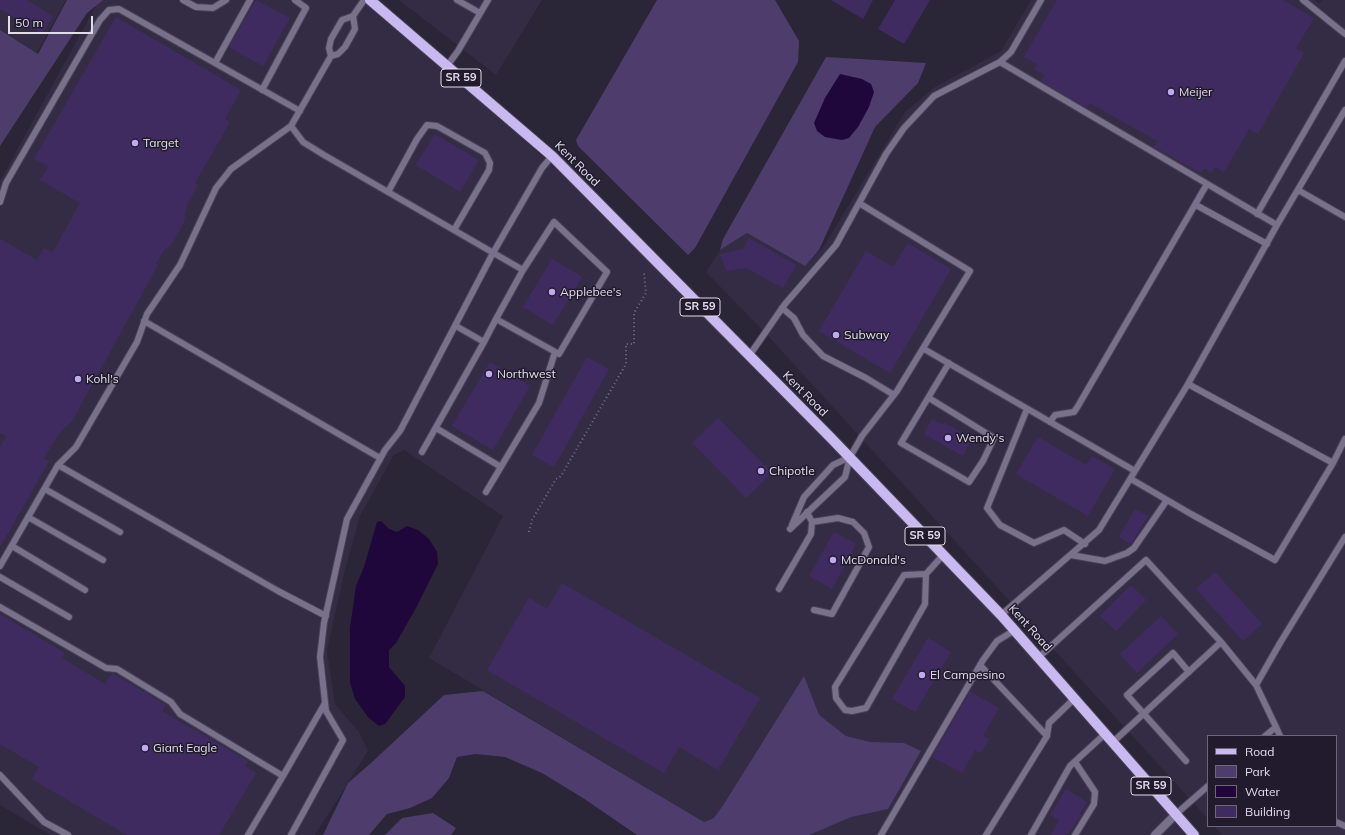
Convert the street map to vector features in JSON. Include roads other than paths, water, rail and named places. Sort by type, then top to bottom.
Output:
[{"type":"main road","name":"Kent Road","points":[[370,0],[552,156],[850,457],[1015,630],[1194,835]]},
{"type":"street","points":[[1155,835],[1176,814]]},
{"type":"lane","points":[[183,0],[196,7],[213,8],[226,0]]},
{"type":"lane","points":[[215,63],[250,0]]},
{"type":"lane","points":[[262,90],[306,8],[294,0]]},
{"type":"lane","points":[[0,566],[58,465],[76,447],[138,342],[147,314],[180,265],[216,188],[231,169],[291,126],[331,56],[329,48],[331,39],[342,20],[353,16],[364,0]]},
{"type":"lane","points":[[457,0],[465,2],[480,14]]},
{"type":"lane","points":[[447,66],[488,0]]},
{"type":"lane","points":[[749,356],[782,308],[836,245],[886,154],[904,128],[918,111],[934,96],[1000,62],[1011,52],[1041,0]]},
{"type":"lane","points":[[1303,0],[1345,34]]},
{"type":"lane","points":[[0,202],[10,176],[100,20],[109,10],[119,9],[300,111]]},
{"type":"lane","points":[[331,56],[338,54],[356,29],[353,16]]},
{"type":"lane","points":[[1257,214],[1345,61]]},
{"type":"lane","points":[[1000,62],[1277,225]]},
{"type":"lane","points":[[1001,615],[1085,544],[1099,530],[1188,384],[1277,225],[1345,110]]},
{"type":"lane","points":[[388,192],[417,139],[427,125],[437,126],[485,153],[490,162],[489,170],[454,230]]},
{"type":"lane","points":[[291,126],[303,142],[523,270]]},
{"type":"lane","points":[[291,835],[343,740],[326,711],[320,657],[326,616],[348,519],[384,450],[397,436],[493,253],[542,168],[552,156]]},
{"type":"lane","points":[[1050,422],[1055,415],[1074,412],[1078,406],[1207,184]]},
{"type":"lane","points":[[1298,190],[1345,217]]},
{"type":"lane","points":[[850,457],[833,465],[804,497],[790,529],[845,477],[850,457],[862,436],[894,395],[970,271],[859,203]]},
{"type":"lane","points":[[1196,205],[1267,244]]},
{"type":"lane","points":[[422,452],[523,270],[554,222],[607,272],[559,354],[496,319]]},
{"type":"lane","points":[[782,308],[794,318],[803,335],[823,356],[866,378],[894,395]]},
{"type":"lane","points":[[144,321],[380,458]]},
{"type":"lane","points":[[456,326],[484,342]]},
{"type":"lane","points":[[924,348],[1135,471]]},
{"type":"lane","points":[[486,492],[539,403],[555,352]]},
{"type":"lane","points":[[929,398],[994,438],[983,461],[969,482],[940,467],[901,443],[929,398],[948,363]]},
{"type":"lane","points":[[1188,384],[1333,463]]},
{"type":"lane","points":[[1027,409],[987,508],[1000,525],[1034,543],[1064,530],[1085,544]]},
{"type":"lane","points":[[436,428],[501,467]]},
{"type":"lane","points":[[1130,479],[1276,560],[1333,463],[1345,439]]},
{"type":"lane","points":[[58,465],[278,591],[326,616]]},
{"type":"lane","points":[[45,489],[120,532]]},
{"type":"lane","points":[[1071,555],[1105,561],[1127,553],[1134,548],[1166,500]]},
{"type":"lane","points":[[779,589],[811,534],[812,522],[807,512]]},
{"type":"lane","points":[[28,517],[103,560]]},
{"type":"lane","points":[[812,522],[838,518],[852,522],[864,532],[869,547],[832,614],[814,610]]},
{"type":"lane","points":[[1256,685],[1280,643],[1345,538]]},
{"type":"lane","points":[[12,546],[86,590]]},
{"type":"lane","points":[[926,574],[904,574],[835,687],[836,698],[845,710],[852,711],[866,708],[926,604],[926,574],[943,555]]},
{"type":"lane","points":[[1039,657],[1146,560],[1221,642],[1256,685],[1280,735]]},
{"type":"lane","points":[[0,577],[69,617]]},
{"type":"lane","points":[[0,607],[106,668],[117,669],[171,702],[180,714],[284,776]]},
{"type":"lane","points":[[881,835],[980,665],[997,641],[1015,630]]},
{"type":"lane","points":[[1113,742],[1221,642]]},
{"type":"lane","points":[[1186,761],[1127,695],[1174,653],[1189,672]]},
{"type":"lane","points":[[980,665],[1047,736]]},
{"type":"lane","points":[[986,835],[1047,736],[1049,723],[1075,698]]},
{"type":"lane","points":[[248,835],[284,776],[325,703]]},
{"type":"lane","points":[[1266,735],[1276,727]]},
{"type":"lane","points":[[1031,835],[1070,766],[1106,733]]},
{"type":"lane","points":[[1074,835],[1094,804],[1095,792],[1075,762]]},
{"type":"lane","points":[[0,775],[44,822],[68,835]]},
{"type":"lane","points":[[1176,814],[1207,787]]},
{"type":"water","points":[[840,74],[862,79],[871,84],[874,92],[869,107],[858,127],[849,138],[842,140],[825,137],[817,131],[814,123],[825,98]]},
{"type":"water","points":[[381,521],[389,529],[397,532],[407,526],[418,530],[429,539],[437,552],[438,564],[396,643],[389,650],[389,667],[405,686],[405,697],[385,724],[379,726],[368,717],[355,699],[350,682],[350,628],[356,586],[364,567],[377,522]]},
{"type":"place","name":"Meijer","points":[[1171,92]]},
{"type":"place","name":"Target","points":[[135,143]]},
{"type":"place","name":"Applebee's","points":[[552,292]]},
{"type":"place","name":"Subway","points":[[836,335]]},
{"type":"place","name":"Northwest","points":[[489,374]]},
{"type":"place","name":"Kohl's","points":[[78,379]]},
{"type":"place","name":"Wendy's","points":[[948,438]]},
{"type":"place","name":"Chipotle","points":[[761,471]]},
{"type":"place","name":"McDonald's","points":[[833,560]]},
{"type":"place","name":"El Campesino","points":[[922,675]]},
{"type":"place","name":"Giant Eagle","points":[[145,748]]}]
